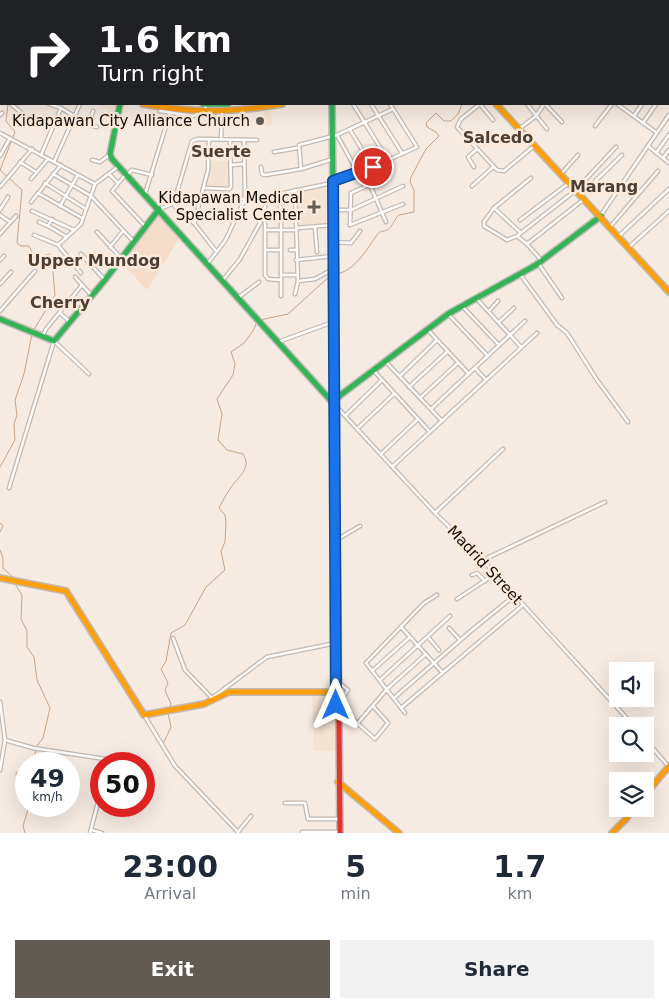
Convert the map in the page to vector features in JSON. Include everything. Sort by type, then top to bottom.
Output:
[{"type":"main road","points":[[120,105],[110,154],[118,166],[334,402]]},
{"type":"main road","points":[[150,105],[205,112],[273,105]]},
{"type":"main road","points":[[332,105],[334,136],[332,224],[336,704],[340,832]]},
{"type":"main road","points":[[497,105],[669,292]]},
{"type":"main road","points":[[0,320],[54,341],[113,270],[159,209]]},
{"type":"main road","points":[[334,402],[448,314],[540,262],[601,216]]},
{"type":"main road","points":[[0,578],[66,591],[144,716],[199,705],[226,693],[238,691],[336,692]]},
{"type":"main road","points":[[654,784],[668,766]]},
{"type":"main road","points":[[338,782],[399,833]]},
{"type":"main road","points":[[612,833],[627,817]]},
{"type":"street","points":[[11,105],[32,122]]},
{"type":"street","points":[[52,105],[74,116]]},
{"type":"street","points":[[54,162],[80,105]]},
{"type":"street","points":[[150,105],[170,113],[196,116],[205,112],[205,105]]},
{"type":"street","points":[[222,105],[222,139]]},
{"type":"street","points":[[354,105],[388,160]]},
{"type":"street","points":[[372,105],[402,153]]},
{"type":"street","points":[[200,202],[245,199],[279,194],[333,182],[364,171],[417,147],[391,105]]},
{"type":"street","points":[[479,105],[457,124],[494,167],[502,172],[535,146]]},
{"type":"street","points":[[481,105],[494,120]]},
{"type":"street","points":[[527,105],[547,129]]},
{"type":"street","points":[[519,128],[536,116],[543,105]]},
{"type":"street","points":[[545,105],[562,122]]},
{"type":"street","points":[[595,126],[611,105]]},
{"type":"street","points":[[618,105],[657,133]]},
{"type":"street","points":[[634,116],[641,105]]},
{"type":"street","points":[[644,123],[655,105]]},
{"type":"street","points":[[41,155],[60,108]]},
{"type":"street","points":[[274,152],[297,148],[301,144],[334,136],[393,109]]},
{"type":"street","points":[[88,125],[92,111]]},
{"type":"street","points":[[145,194],[170,113]]},
{"type":"street","points":[[601,216],[669,115]]},
{"type":"street","points":[[73,120],[97,127]]},
{"type":"street","points":[[350,129],[373,167]]},
{"type":"street","points":[[0,132],[95,184]]},
{"type":"street","points":[[656,153],[669,134]]},
{"type":"street","points":[[334,136],[358,173]]},
{"type":"street","points":[[194,223],[208,167],[209,139]]},
{"type":"street","points":[[159,209],[172,203],[185,171],[192,141],[209,139],[257,140]]},
{"type":"street","points":[[208,263],[225,241],[245,199],[244,139]]},
{"type":"street","points":[[0,156],[13,140]]},
{"type":"street","points":[[204,188],[229,189],[230,140]]},
{"type":"street","points":[[648,146],[669,163]]},
{"type":"street","points":[[297,148],[302,169]]},
{"type":"street","points":[[530,178],[494,208],[484,225],[508,240],[517,236],[576,190],[616,148]]},
{"type":"street","points":[[0,187],[32,149]]},
{"type":"street","points":[[474,167],[468,157],[478,149]]},
{"type":"street","points":[[663,158],[669,150]]},
{"type":"street","points":[[92,160],[101,161],[110,154]]},
{"type":"street","points":[[561,174],[578,154]]},
{"type":"street","points":[[527,244],[583,197],[622,155]]},
{"type":"street","points":[[31,178],[48,158]]},
{"type":"street","points":[[261,167],[262,174],[265,175],[302,169],[333,159]]},
{"type":"street","points":[[20,162],[36,172]]},
{"type":"street","points":[[230,164],[244,164]]},
{"type":"street","points":[[30,202],[61,165]]},
{"type":"street","points":[[58,245],[81,224],[95,184],[104,176],[109,175],[118,166]]},
{"type":"street","points":[[472,186],[494,167]]},
{"type":"street","points":[[145,226],[112,192],[112,188],[132,170],[152,175]]},
{"type":"street","points":[[364,171],[386,222]]},
{"type":"street","points":[[610,227],[658,171]]},
{"type":"street","points":[[53,174],[90,196],[134,242]]},
{"type":"street","points":[[60,206],[78,175]]},
{"type":"street","points":[[109,175],[118,183]]},
{"type":"street","points":[[46,183],[86,209]]},
{"type":"street","points":[[520,220],[569,183]]},
{"type":"street","points":[[371,184],[351,192],[349,223],[352,226],[403,204]]},
{"type":"street","points":[[333,210],[351,210],[403,186]]},
{"type":"street","points":[[618,236],[669,189]]},
{"type":"street","points":[[295,190],[298,281],[295,294]]},
{"type":"street","points":[[38,193],[82,219]]},
{"type":"street","points":[[279,194],[281,296]]},
{"type":"street","points":[[265,196],[266,277],[268,280],[281,280]]},
{"type":"street","points":[[0,210],[8,198]]},
{"type":"street","points":[[172,203],[188,220],[194,223],[216,251]]},
{"type":"street","points":[[494,208],[521,232]]},
{"type":"street","points":[[32,211],[75,230]]},
{"type":"street","points":[[629,247],[669,211]]},
{"type":"street","points":[[223,280],[240,259],[266,213]]},
{"type":"street","points":[[0,215],[10,222]]},
{"type":"street","points":[[0,234],[16,216]]},
{"type":"street","points":[[48,226],[52,220]]},
{"type":"street","points":[[39,222],[67,237]]},
{"type":"street","points":[[266,230],[297,229],[332,224]]},
{"type":"street","points":[[315,226],[317,252]]},
{"type":"street","points":[[110,247],[124,231]]},
{"type":"street","points":[[333,242],[350,242],[360,231]]},
{"type":"street","points":[[97,232],[122,258]]},
{"type":"street","points":[[34,235],[58,245],[81,273]]},
{"type":"street","points":[[517,236],[527,244],[562,298]]},
{"type":"street","points":[[266,250],[281,250]]},
{"type":"street","points":[[290,250],[296,250]]},
{"type":"street","points":[[81,254],[105,280]]},
{"type":"street","points":[[0,260],[4,256]]},
{"type":"street","points":[[296,260],[333,256]]},
{"type":"street","points":[[102,258],[113,270]]},
{"type":"street","points":[[298,281],[315,278],[333,269]]},
{"type":"street","points":[[0,311],[35,271]]},
{"type":"street","points":[[0,284],[11,272]]},
{"type":"street","points":[[520,274],[551,317],[567,333],[597,380],[628,422]]},
{"type":"street","points":[[281,275],[297,275]]},
{"type":"street","points":[[75,277],[92,296]]},
{"type":"street","points":[[239,297],[259,282]]},
{"type":"street","points":[[42,337],[82,285]]},
{"type":"street","points":[[476,298],[520,347]]},
{"type":"street","points":[[489,311],[498,301]]},
{"type":"street","points":[[462,306],[499,345]]},
{"type":"street","points":[[499,322],[514,308]]},
{"type":"street","points":[[60,312],[70,322]]},
{"type":"street","points":[[448,314],[488,356]]},
{"type":"street","points":[[278,342],[334,322]]},
{"type":"street","points":[[431,409],[525,322]]},
{"type":"street","points":[[428,330],[469,374]]},
{"type":"street","points":[[393,466],[537,333]]},
{"type":"street","points":[[400,376],[437,340]]},
{"type":"street","points":[[10,488],[54,341],[89,374]]},
{"type":"street","points":[[409,387],[448,351]]},
{"type":"street","points":[[386,361],[442,421]]},
{"type":"street","points":[[420,398],[458,363]]},
{"type":"street","points":[[475,368],[486,380]]},
{"type":"street","points":[[374,371],[430,432]]},
{"type":"street","points":[[346,415],[382,380]]},
{"type":"street","points":[[358,427],[394,394]]},
{"type":"street","name":"Madrid Street","points":[[334,402],[626,717]]},
{"type":"street","points":[[381,454],[418,419]]},
{"type":"street","points":[[435,512],[503,448]]},
{"type":"street","points":[[482,560],[605,502]]},
{"type":"street","points":[[336,540],[360,526]]},
{"type":"street","points":[[472,576],[477,573],[485,581]]},
{"type":"street","points":[[457,599],[495,574]]},
{"type":"street","points":[[406,713],[367,665],[367,662],[424,603],[436,595]]},
{"type":"street","points":[[394,698],[514,596]]},
{"type":"street","points":[[401,708],[523,605]]},
{"type":"street","points":[[380,680],[450,616]]},
{"type":"street","points":[[401,627],[442,672]]},
{"type":"street","points":[[449,628],[460,640]]},
{"type":"street","points":[[372,671],[410,637]]},
{"type":"street","points":[[428,637],[439,650]]},
{"type":"street","points":[[173,638],[185,670],[213,699],[266,657],[336,643]]},
{"type":"street","points":[[357,724],[387,689],[426,654]]},
{"type":"street","points":[[336,682],[348,690],[344,697],[336,704],[374,739],[377,738],[388,723],[373,706]]},
{"type":"street","points":[[0,702],[5,740],[0,770]]},
{"type":"street","points":[[144,716],[174,766],[238,832],[251,816]]},
{"type":"street","points":[[5,740],[33,748],[90,757]]},
{"type":"street","points":[[654,750],[668,766]]},
{"type":"street","points":[[285,803],[306,803],[310,819],[339,819]]},
{"type":"street","points":[[95,817],[91,831],[102,833]]},
{"type":"street","points":[[302,832],[340,832]]},
{"type":"shaded area","points":[[98,105],[118,105],[116,113]]},
{"type":"shaded area","points":[[270,111],[273,125],[265,126],[263,112]]},
{"type":"shaded area","points":[[210,161],[229,161],[230,187],[206,187]]},
{"type":"shaded area","name":"Kidapawan Medical Specialist Center","points":[[330,184],[331,223],[298,228],[298,190]]},
{"type":"shaded area","points":[[159,211],[181,235],[147,290],[121,262]]},
{"type":"shaded area","points":[[312,693],[335,694],[335,751],[314,751]]},
{"type":"waterway","points":[[8,105],[6,121],[15,132],[0,170],[22,190],[17,243],[21,246],[29,246],[35,258],[49,254],[52,261],[55,295],[33,331]]},
{"type":"waterway","points":[[336,274],[349,269],[364,253],[378,233],[389,229],[399,215],[414,212],[414,190],[410,182],[411,177],[426,149],[439,136],[427,127],[426,123],[436,113],[444,121],[451,121],[458,114],[462,105]]},
{"type":"waterway","points":[[260,320],[288,314],[331,275]]},
{"type":"waterway","points":[[169,710],[171,704],[165,690],[168,683],[161,669],[166,661],[171,633],[185,625],[206,587],[225,570],[221,551],[225,542],[226,522],[225,515],[219,508],[228,491],[244,471],[246,463],[243,454],[227,450],[218,440],[222,414],[217,399],[233,375],[235,364],[231,352],[244,343],[257,322]]},
{"type":"waterway","points":[[0,467],[15,440],[14,424],[17,415],[15,400],[24,374],[32,334]]},
{"type":"waterway","points":[[0,523],[3,526],[0,532]]},
{"type":"waterway","points":[[0,550],[3,558],[3,568],[14,578]]},
{"type":"waterway","points":[[14,582],[22,595],[21,619],[27,631],[27,647],[34,657],[37,680],[50,708],[43,738],[36,747]]},
{"type":"waterway","points":[[163,744],[171,727],[168,713]]},
{"type":"waterway","points":[[25,833],[23,826],[26,817]]},
{"type":"traffic: fast","points":[[120,105],[110,154],[112,159],[334,404]]},
{"type":"traffic: fast","points":[[332,105],[338,618]]},
{"type":"traffic: fast","points":[[0,319],[54,341],[105,280],[159,209]]},
{"type":"traffic: fast","points":[[334,400],[448,314],[536,265],[601,216]]},
{"type":"traffic: slow","points":[[149,105],[212,111],[276,105]]},
{"type":"traffic: slow","points":[[497,105],[669,292]]},
{"type":"traffic: slow","points":[[0,578],[66,591],[144,715],[204,704],[229,692],[336,692]]},
{"type":"traffic: slow","points":[[654,784],[669,766]]},
{"type":"traffic: slow","points":[[338,782],[399,833]]},
{"type":"traffic: slow","points":[[612,833],[627,817]]},
{"type":"traffic: jam","points":[[338,618],[340,833]]},
{"type":"place","name":"Kidapawan City Alliance Church","points":[[260,121]]},
{"type":"place","name":"Kidapawan Medical Specialist Center","points":[[314,207]]},
{"type":"district","name":"Salcedo","points":[[498,137]]},
{"type":"district","name":"Suerte","points":[[221,151]]},
{"type":"district","name":"Marang","points":[[604,186]]},
{"type":"district","name":"Upper Mundog","points":[[94,260]]},
{"type":"district","name":"Cherry","points":[[60,302]]},
{"type":"route","points":[[336,705],[333,181],[373,167]]}]
